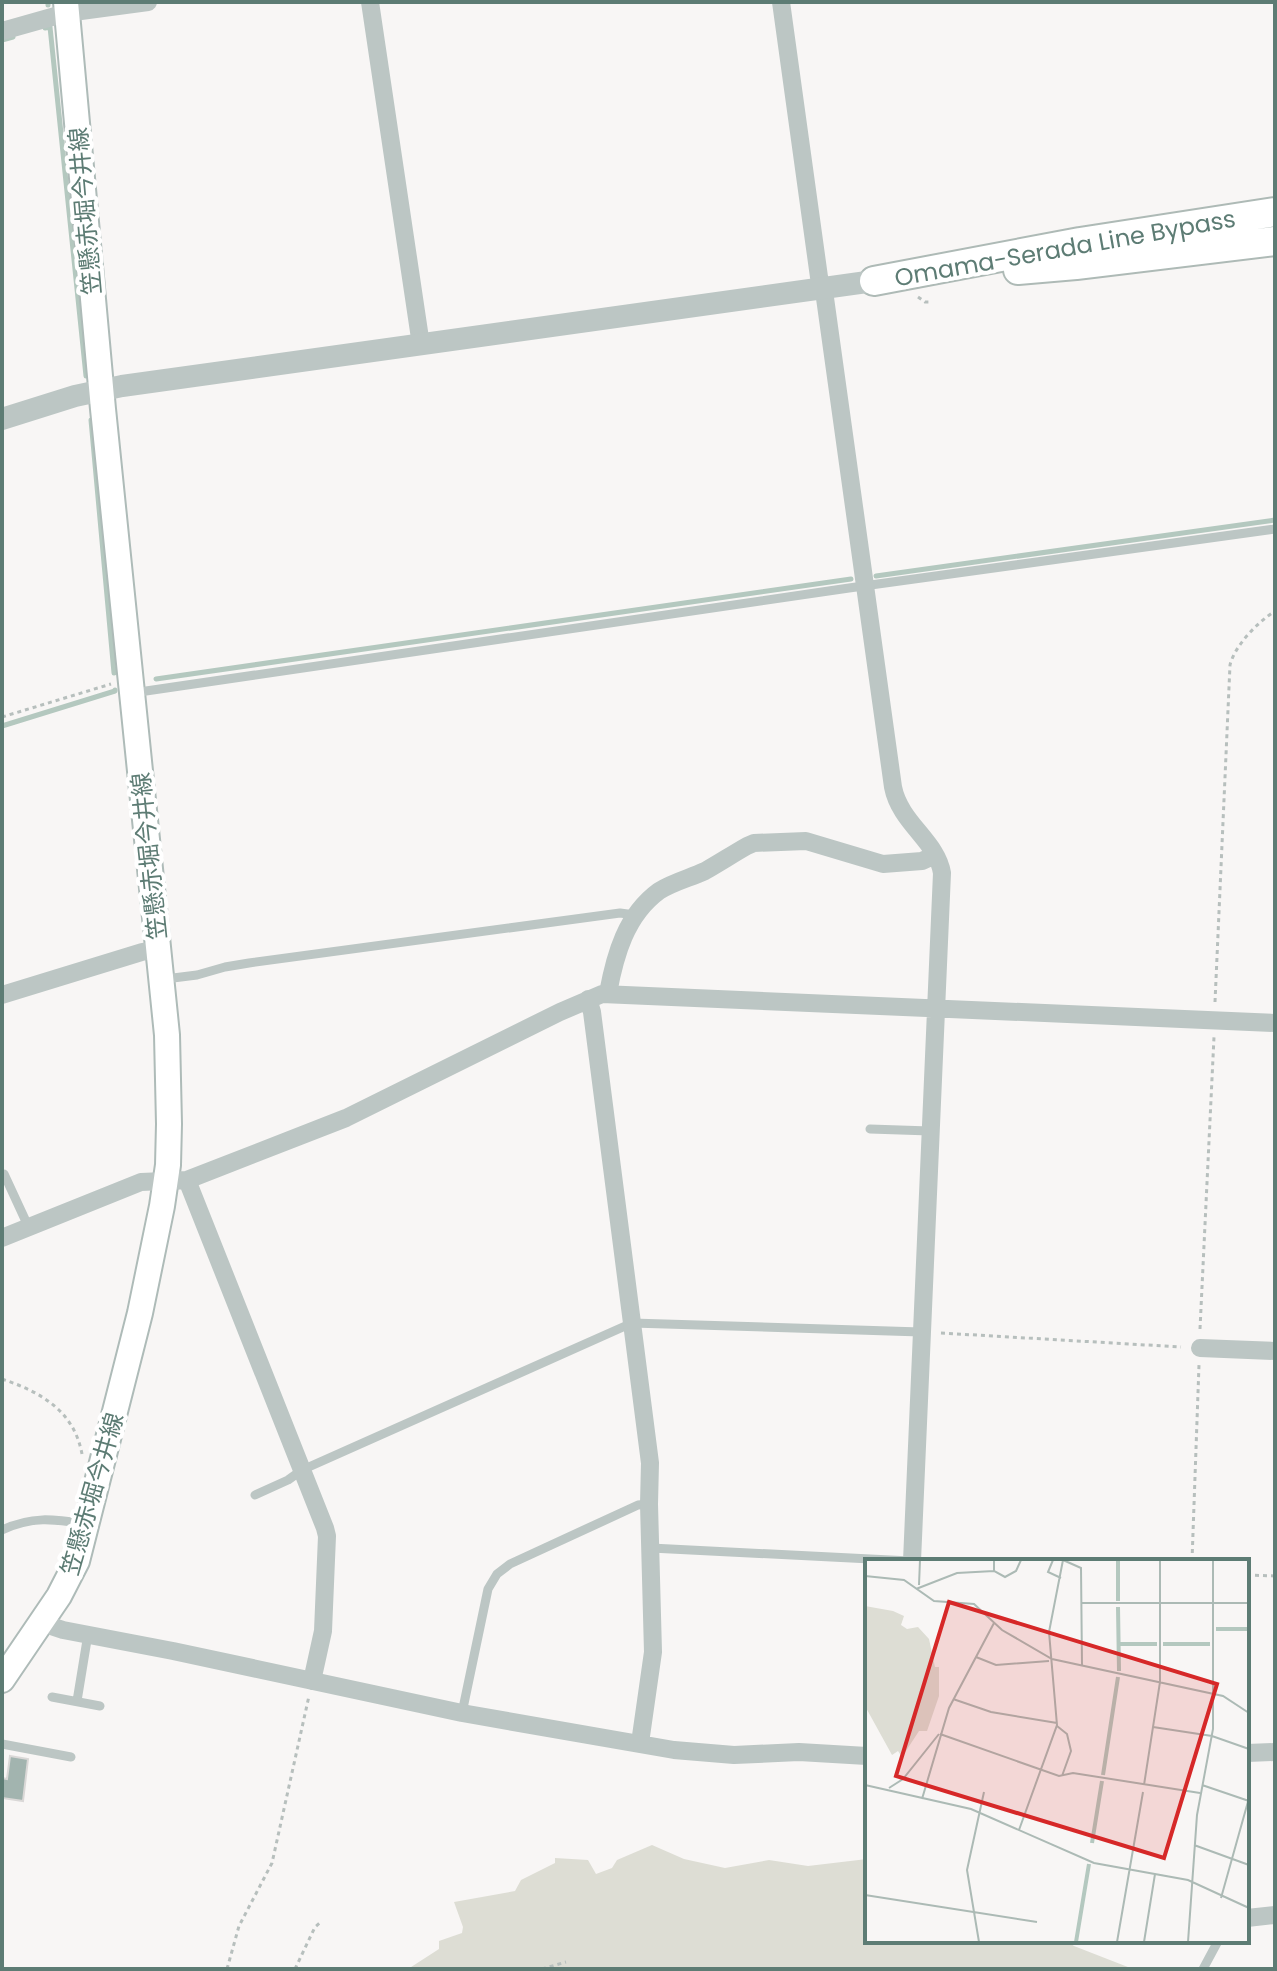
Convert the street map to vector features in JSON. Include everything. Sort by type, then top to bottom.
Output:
[{"type":"main road","name":"笠懸赤堀今井線","points":[[2,1680],[69,1579],[77,1561],[177,1180],[159,949],[66,8]]},
{"type":"main road","name":"Omama-Serada Line Bypass","points":[[874,281],[1080,242],[1275,212]]},
{"type":"main road","name":"Omama-Serada Line Bypass","points":[[874,281],[1076,265],[1275,241]]},
{"type":"street","points":[[2,31],[66,8],[148,2]]},
{"type":"street","points":[[370,2],[421,345]]},
{"type":"street","points":[[781,2],[895,795],[901,810],[939,861],[942,873],[911,1559]]},
{"type":"street","points":[[2,419],[75,396],[122,386],[874,281]]},
{"type":"street","points":[[608,993],[619,946],[635,915],[661,889],[703,872],[754,843],[806,841],[883,864],[922,861],[935,855]]},
{"type":"street","points":[[2,995],[159,949]]},
{"type":"street","points":[[2,1238],[141,1182],[177,1180],[346,1118],[588,999],[608,993],[1275,1023]]},
{"type":"street","points":[[588,999],[649,1450],[653,1652],[640,1743]]},
{"type":"street","points":[[177,1180],[302,1470],[327,1536],[323,1631],[312,1681]]},
{"type":"street","points":[[1200,1348],[1275,1351]]},
{"type":"street","points":[[43,1619],[63,1630],[462,1713],[640,1743],[708,1754],[799,1752],[865,1756]]},
{"type":"street","points":[[1249,1753],[1275,1752]]},
{"type":"street","points":[[1249,1918],[1275,1915]]},
{"type":"lane","points":[[131,688],[146,691],[1275,529]]},
{"type":"lane","points":[[161,979],[333,951],[620,913],[635,915]]},
{"type":"lane","points":[[870,1129],[930,1131]]},
{"type":"lane","points":[[4,1174],[29,1228]]},
{"type":"lane","points":[[255,1495],[302,1470],[632,1323],[921,1332]]},
{"type":"lane","points":[[462,1713],[488,1589],[497,1574],[510,1564],[638,1505],[649,1504]]},
{"type":"lane","points":[[2,1530],[27,1520],[46,1519],[88,1525]]},
{"type":"lane","points":[[651,1548],[871,1559]]},
{"type":"lane","points":[[77,1701],[88,1634]]},
{"type":"lane","points":[[52,1697],[100,1706]]},
{"type":"lane","points":[[2,1744],[71,1757]]},
{"type":"lane","points":[[1203,1969],[1217,1943]]},
{"type":"path","points":[[1192,1559],[1230,665],[1232,657],[1254,629],[1275,611]]},
{"type":"path","points":[[2,717],[123,681],[131,688]]},
{"type":"path","points":[[921,1332],[1200,1348]]},
{"type":"path","points":[[2,1379],[28,1388],[67,1418],[79,1440],[83,1462]]},
{"type":"path","points":[[1249,1575],[1275,1576]]},
{"type":"path","points":[[227,1969],[239,1926],[272,1863],[312,1681]]},
{"type":"path","points":[[295,1969],[315,1927],[322,1921]]},
{"type":"path","points":[[542,1969],[566,1962]]},
{"type":"shaded area","points":[[652,1845],[684,1859],[725,1868],[769,1860],[808,1866],[865,1859],[865,1943],[1070,1943],[1133,1969],[408,1969],[439,1949],[439,1941],[462,1933],[463,1927],[454,1902],[515,1891],[521,1880],[555,1863],[555,1858],[588,1860],[596,1874],[612,1868],[617,1860]]},
{"type":"building","points":[[10,1756],[28,1759],[23,1801],[2,1798],[2,1778],[7,1779]]},
{"type":"waterway","points":[[45,28],[50,27],[86,376]]},
{"type":"waterway","points":[[2,40],[13,37]]},
{"type":"waterway","points":[[91,420],[114,673]]},
{"type":"waterway","points":[[876,576],[1275,520]]},
{"type":"waterway","points":[[156,679],[851,579]]},
{"type":"waterway","points":[[2,726],[115,690]]}]
